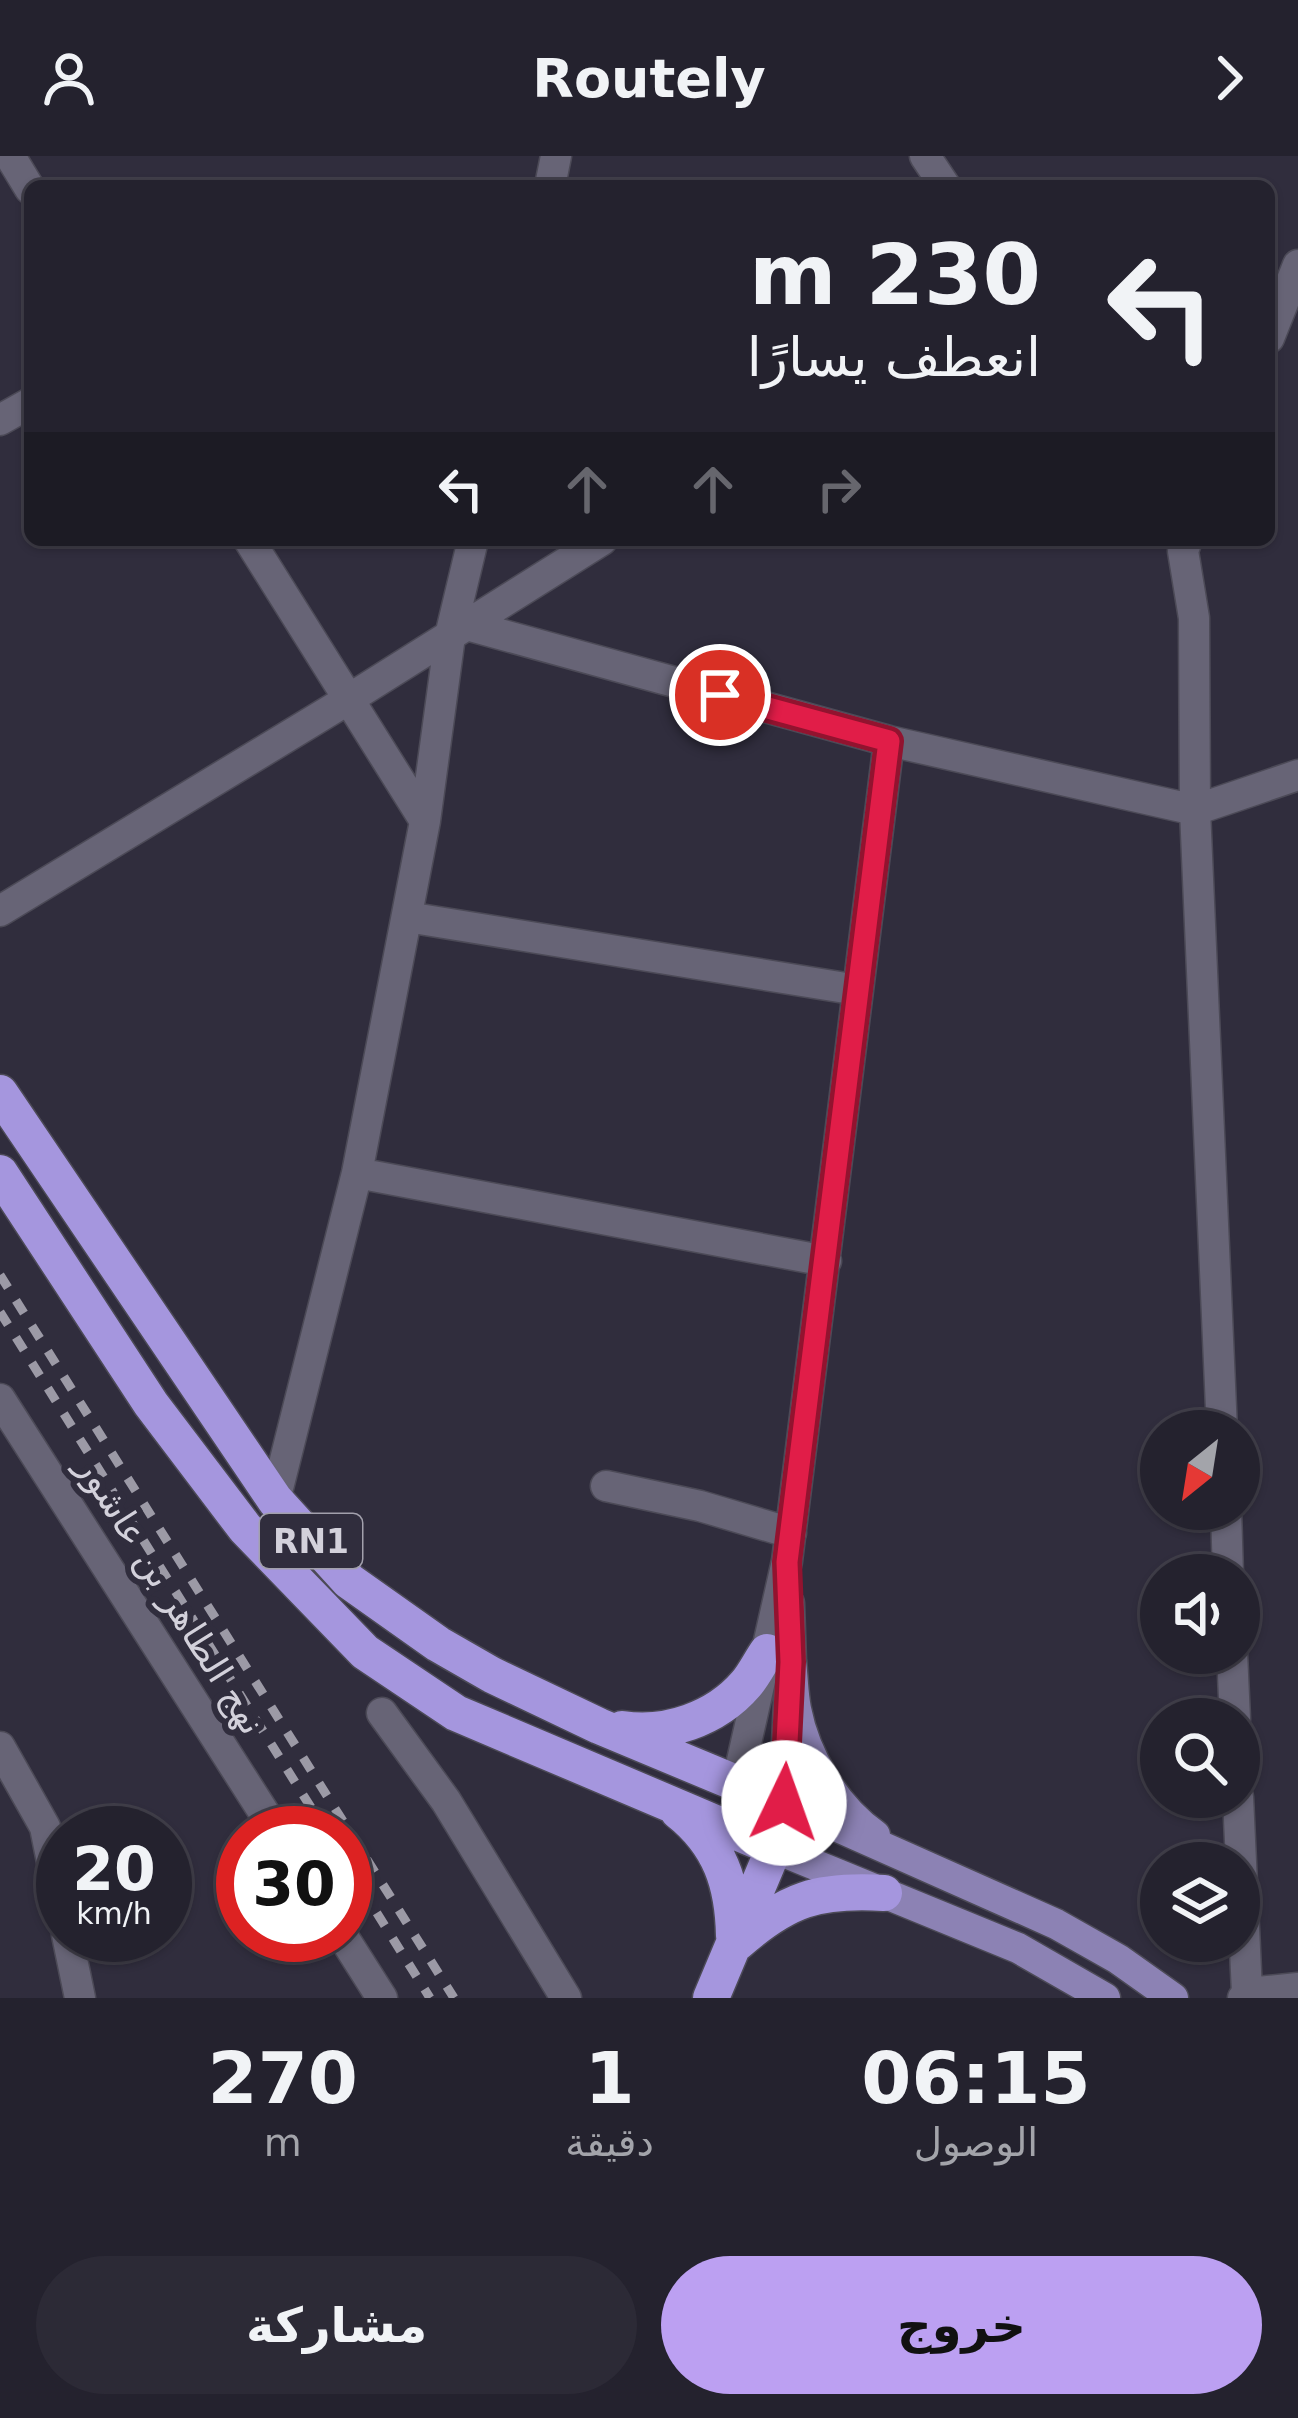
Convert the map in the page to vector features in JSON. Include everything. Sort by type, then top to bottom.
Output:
[{"type":"highway","name":"RN1","points":[[0,1093],[275,1500],[349,1581],[492,1676],[784,1803]]},
{"type":"highway","name":"RN1","points":[[0,1173],[138,1386],[231,1511],[365,1652],[456,1713],[774,1848]]},
{"type":"highway","points":[[599,1726],[638,1732],[678,1727],[715,1711],[779,1657]]},
{"type":"highway","points":[[726,1827],[737,1783]]},
{"type":"highway","points":[[662,1799],[696,1826],[721,1861],[734,1902],[734,1945]]},
{"type":"highway","points":[[711,1998],[774,1848],[784,1803]]},
{"type":"highway","points":[[734,1945],[765,1918],[802,1899],[843,1891],[884,1893]]},
{"type":"main road","points":[[779,1657],[810,1754],[834,1794],[866,1828],[905,1855]]},
{"type":"main road","name":"RN1","points":[[784,1803],[1057,1924],[1173,1998]]},
{"type":"main road","name":"RN1","points":[[774,1848],[1018,1948],[1105,1998]]},
{"type":"street","points":[[1275,323],[1298,265]]},
{"type":"street","points":[[253,546],[425,821]]},
{"type":"street","points":[[275,1500],[357,1173],[472,546]]},
{"type":"street","points":[[0,911],[592,546]]},
{"type":"street","points":[[1182,546],[1194,618],[1195,810],[1221,1410]]},
{"type":"street","points":[[458,630],[889,741],[1195,810],[1298,775]]},
{"type":"street","points":[[784,1803],[779,1657],[789,1547],[889,741]]},
{"type":"street","points":[[406,917],[858,990]]},
{"type":"street","points":[[357,1173],[826,1261]]},
{"type":"street","name":"نهج الطاهر بن عاشور","points":[[0,1399],[260,1806]]},
{"type":"street","points":[[606,1486],[700,1506],[789,1547]]},
{"type":"street","points":[[737,1783],[779,1657]]},
{"type":"street","points":[[382,1713],[446,1801],[566,1998]]},
{"type":"street","points":[[0,1747],[36,1811]]},
{"type":"street","points":[[1239,1818],[1245,1996],[1298,1988]]},
{"type":"street","points":[[73,1962],[80,1998]]},
{"type":"street","points":[[359,1962],[382,1998]]},
{"type":"railway","points":[[0,1275],[454,1998]]},
{"type":"railway","points":[[0,1312],[310,1806]]},
{"type":"railway","points":[[372,1905],[430,1998]]},
{"type":"route","points":[[720,695],[889,741],[787,1562],[791,1662],[784,1803]]}]
